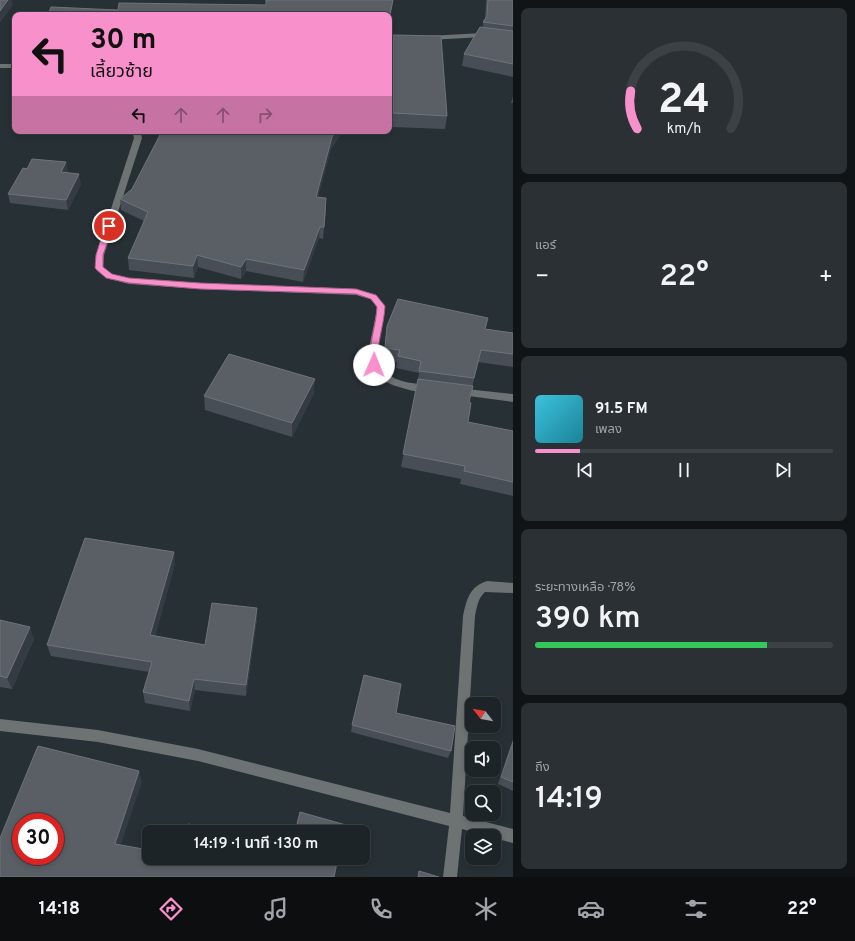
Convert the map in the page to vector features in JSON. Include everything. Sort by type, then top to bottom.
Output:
[{"type":"street","points":[[419,38],[482,35],[513,40]]},
{"type":"street","points":[[392,40],[412,39]]},
{"type":"street","points":[[0,66],[12,66]]},
{"type":"street","points":[[137,134],[138,138],[100,255],[99,268],[109,276],[129,281],[200,286],[356,292],[374,297],[381,306],[380,321],[373,352],[374,365],[384,377],[402,385],[513,398]]},
{"type":"street","points":[[450,877],[456,821],[469,616],[472,602],[478,589],[488,585],[513,588]]},
{"type":"street","points":[[0,726],[98,736],[198,755],[513,836]]},
{"type":"building","points":[[0,0],[8,0],[0,11]]},
{"type":"building","points":[[266,0],[393,0],[391,12],[49,12],[51,7],[118,10],[119,3],[266,5]]},
{"type":"building","points":[[488,0],[513,0],[513,26],[483,22],[487,16]]},
{"type":"building","points":[[480,27],[513,31],[513,64],[464,54]]},
{"type":"building","points":[[393,35],[441,36],[447,116],[393,113]]},
{"type":"building","points":[[160,134],[334,134],[316,197],[326,198],[324,227],[320,227],[304,270],[246,259],[241,267],[197,255],[193,266],[128,258],[148,212],[120,199],[132,189]]},
{"type":"building","points":[[32,159],[66,162],[61,172],[79,174],[66,200],[8,194],[23,168],[27,169]]},
{"type":"building","points":[[398,299],[488,318],[485,329],[513,333],[513,354],[481,350],[474,378],[419,371],[421,361],[398,356],[400,350],[385,348],[387,326]]},
{"type":"building","points":[[229,354],[315,379],[292,423],[204,396]]},
{"type":"building","points":[[418,379],[473,386],[469,402],[471,403],[468,422],[513,431],[513,482],[464,471],[465,466],[403,454]]},
{"type":"building","points":[[85,538],[174,552],[150,635],[205,645],[212,603],[257,608],[246,685],[194,679],[189,701],[143,692],[152,662],[47,645]]},
{"type":"building","points":[[0,620],[30,627],[7,678],[0,676]]},
{"type":"building","points":[[364,675],[401,684],[396,713],[455,726],[451,751],[352,725]]},
{"type":"building","points":[[513,742],[513,782],[501,777]]},
{"type":"building","points":[[38,746],[139,771],[115,844],[142,849],[142,865],[337,865],[334,877],[0,877],[0,838]]},
{"type":"building","points":[[300,812],[346,825],[297,825]]},
{"type":"building","points":[[419,871],[439,877],[418,877]]},
{"type":"route","points":[[109,226],[100,255],[99,268],[109,276],[129,281],[200,286],[356,292],[374,297],[381,306],[380,321],[373,352],[374,365]]}]
